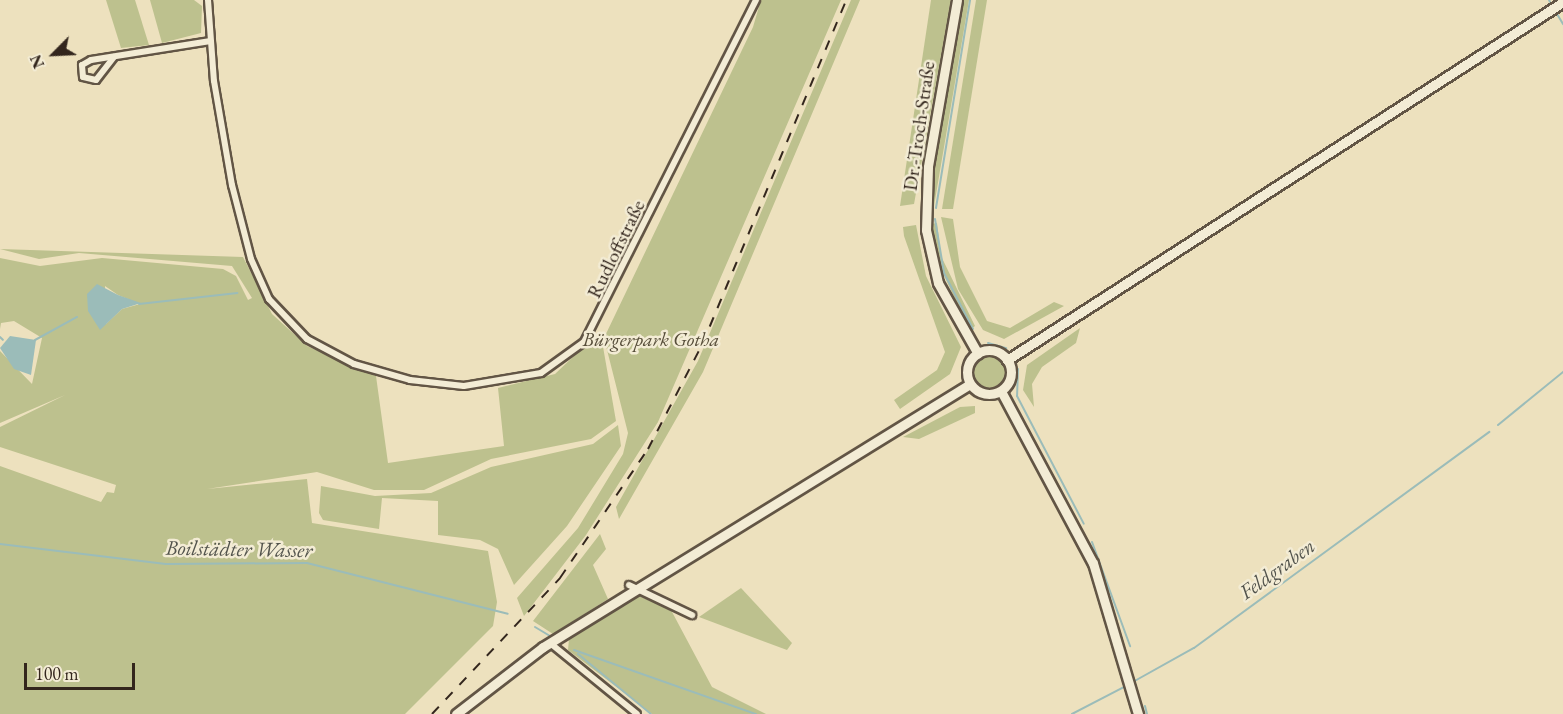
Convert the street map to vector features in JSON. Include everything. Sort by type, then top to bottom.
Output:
[{"type":"street","name":"Rudloffstraße","points":[[208,0],[211,41],[238,215],[256,276],[278,312],[307,339],[377,372],[428,383],[483,385],[550,370],[593,330],[756,0]]},
{"type":"street","name":"Dr.-Troch-Straße","points":[[957,0],[928,167],[926,230],[938,283],[978,354]]},
{"type":"street","points":[[1007,360],[1563,2]]},
{"type":"street","points":[[114,57],[96,80],[83,76],[81,69],[87,61],[211,41]]},
{"type":"street","points":[[994,351],[1007,360],[1010,377],[1001,391],[984,394],[970,384],[968,367],[978,354],[994,351]]},
{"type":"street","points":[[456,714],[550,643],[633,587],[970,384]]},
{"type":"street","points":[[1001,391],[1081,536],[1129,672],[1138,714]]},
{"type":"street","points":[[633,587],[692,615]]},
{"type":"street","points":[[550,643],[637,714]]},
{"type":"green space","points":[[106,0],[135,0],[149,45],[121,48]]},
{"type":"green space","points":[[150,0],[194,0],[202,6],[201,33],[162,43]]},
{"type":"green space","name":"Bürgerpark Gotha","points":[[761,0],[841,0],[658,422],[586,535],[524,616],[517,598],[578,528],[623,454],[628,433],[604,338],[753,27]]},
{"type":"green space","points":[[851,0],[860,0],[703,372],[619,519],[616,507],[698,361]]},
{"type":"green space","points":[[931,0],[951,0],[914,204],[900,206]]},
{"type":"green space","points":[[963,0],[969,0],[934,206],[932,175]]},
{"type":"green space","points":[[976,0],[987,0],[953,209],[942,209]]},
{"type":"green space","points":[[941,217],[953,219],[960,267],[987,321],[1010,328],[1054,302],[1064,306],[1004,339],[983,330],[958,289]]},
{"type":"green space","points":[[937,223],[941,256],[975,326],[970,330],[937,261],[931,224]]},
{"type":"green space","points":[[916,225],[926,276],[961,347],[950,374],[900,409],[894,400],[937,370],[945,352],[904,236],[903,227]]},
{"type":"green space","points":[[0,249],[243,257],[272,314],[307,346],[376,376],[388,463],[504,446],[498,388],[555,374],[596,335],[602,341],[616,421],[591,439],[491,459],[424,490],[374,490],[317,472],[207,489],[307,479],[312,523],[488,551],[497,602],[493,626],[405,714],[0,714],[0,466],[101,502],[107,492],[114,493],[116,485],[0,447],[0,427],[65,395],[0,423],[0,351],[32,384],[42,338],[14,321],[1,323],[0,329],[0,258],[40,266],[102,258],[223,269],[236,276],[248,300],[252,298],[232,266],[79,253],[39,259]],"holes":[[[105,286],[118,295],[140,304],[122,309],[106,324]]]},
{"type":"green space","points":[[1080,328],[1076,343],[1042,367],[1032,384],[1034,407],[1023,390],[1027,365]]},
{"type":"green space","points":[[989,356],[1000,361],[1005,372],[1000,383],[989,388],[978,383],[973,372],[978,361]]},
{"type":"green space","points":[[975,406],[975,413],[919,439],[903,437],[960,407]]},
{"type":"green space","points":[[618,425],[621,446],[567,526],[514,585],[498,549],[480,540],[438,535],[438,501],[382,498],[379,529],[323,520],[319,513],[321,486],[375,496],[431,493],[491,467],[593,444]]},
{"type":"green space","points":[[600,534],[606,549],[593,565],[608,599],[553,634],[533,621]]},
{"type":"green space","points":[[741,588],[792,643],[787,650],[699,617]]},
{"type":"green space","points":[[639,596],[671,610],[712,687],[766,714],[652,714],[568,650],[569,639]]},
{"type":"water","points":[[97,284],[141,303],[122,309],[100,330],[88,311],[87,294]]},
{"type":"water","points":[[10,336],[36,340],[31,375],[14,369],[0,348]]},
{"type":"waterway","points":[[936,208],[970,0]]},
{"type":"waterway","points":[[1557,14],[1563,24]]},
{"type":"waterway","points":[[935,219],[944,273],[973,329]]},
{"type":"waterway","points":[[139,304],[237,293]]},
{"type":"waterway","points":[[35,340],[77,317]]},
{"type":"waterway","points":[[0,337],[3,340]]},
{"type":"waterway","points":[[988,343],[1006,348]]},
{"type":"waterway","points":[[1018,369],[1017,396],[1084,524]]},
{"type":"waterway","name":"Feldgraben","points":[[1498,425],[1563,372]]},
{"type":"waterway","name":"Feldgraben","points":[[1131,683],[1194,648],[1489,432]]},
{"type":"waterway","points":[[1092,542],[1130,646]]},
{"type":"waterway","name":"Boilstädter Wasser","points":[[0,544],[166,564],[307,563],[508,614]]},
{"type":"waterway","name":"Boilstädter Wasser","points":[[535,627],[550,636]]},
{"type":"waterway","name":"Boilstädter Wasser","points":[[574,650],[756,714]]},
{"type":"waterway","points":[[578,654],[651,714]]},
{"type":"waterway","name":"Feldgraben","points":[[1072,714],[1126,686]]},
{"type":"waterway","points":[[1145,706],[1147,714]]},
{"type":"railway","points":[[432,714],[560,578],[648,449],[702,345],[846,0]]}]
